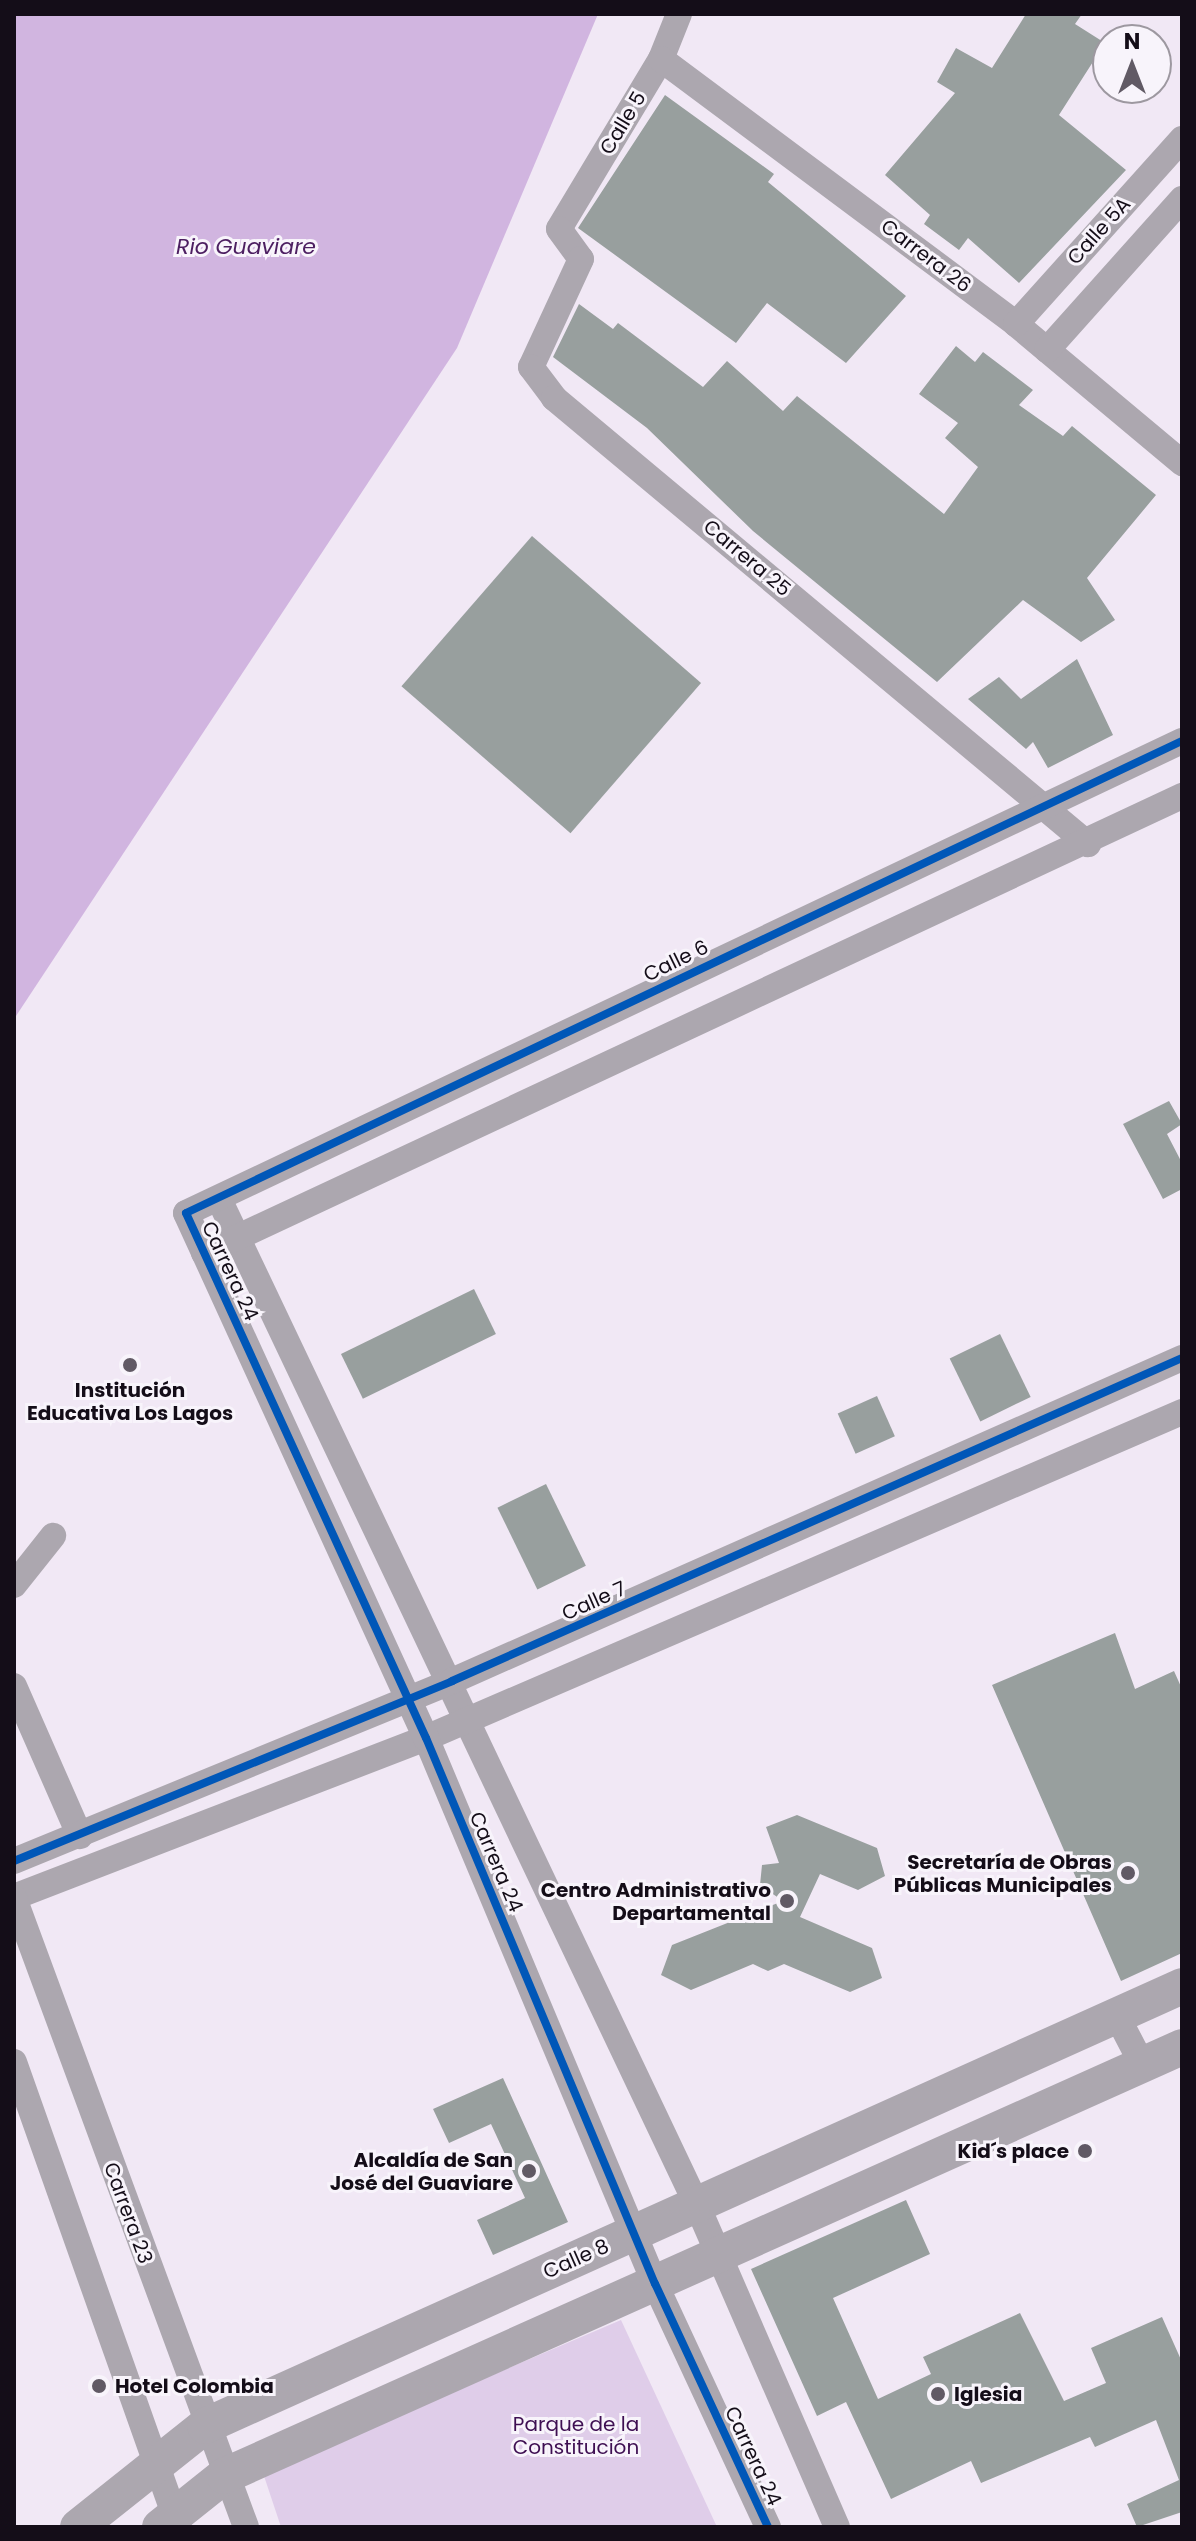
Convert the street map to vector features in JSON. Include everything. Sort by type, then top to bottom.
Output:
[{"type":"main road","name":"Calle 8","points":[[78,2527],[205,2426],[1182,1986]]},
{"type":"main road","points":[[171,2523],[224,2476],[1182,2047]]},
{"type":"street","name":"Calle 5","points":[[559,229],[661,59],[679,14]]},
{"type":"street","name":"Carrera 26","points":[[661,59],[1016,324],[1182,463]]},
{"type":"street","name":"Calle 5A","points":[[1016,324],[1182,139]]},
{"type":"street","name":"Calle 5A","points":[[1047,350],[1182,199]]},
{"type":"street","name":"Carrera 25","points":[[559,229],[581,259],[531,367],[554,398],[1088,844]]},
{"type":"street","name":"Calle 6","points":[[186,1213],[1182,741]]},
{"type":"street","points":[[204,1253],[1088,844],[1182,796]]},
{"type":"street","name":"Carrera 24","points":[[219,1199],[452,1681],[697,2205],[837,2527]]},
{"type":"street","name":"Carrera 24","points":[[186,1213],[426,1738],[655,2284],[768,2527]]},
{"type":"street","name":"Calle 7","points":[[14,1861],[452,1681],[1182,1358]]},
{"type":"street","points":[[14,1897],[426,1738],[899,1530],[1182,1412]]},
{"type":"street","points":[[883,1491],[899,1530]]},
{"type":"street","points":[[14,1585],[53,1536]]},
{"type":"street","points":[[14,1686],[80,1836]]},
{"type":"street","name":"Carrera 23","points":[[14,1897],[205,2426],[246,2527]]},
{"type":"street","points":[[1117,2016],[1143,2066]]},
{"type":"street","points":[[14,2062],[161,2461],[171,2523]]},
{"type":"green space","name":"Parque de la Constitución","points":[[621,2320],[717,2527],[281,2527],[263,2473]]},
{"type":"water","name":"Rio Guaviare","points":[[14,14],[598,14],[457,348],[14,1019]]},
{"type":"building","points":[[1026,14],[1082,14],[1075,24],[1092,35],[1092,63],[1059,115],[1126,170],[1019,283],[968,238],[959,250],[924,224],[930,215],[885,175],[955,93],[937,82],[956,48],[992,68]]},
{"type":"building","points":[[665,95],[774,174],[768,182],[906,296],[846,363],[767,303],[736,343],[578,228]]},
{"type":"building","points":[[579,304],[613,329],[618,323],[703,387],[727,361],[783,411],[797,396],[944,514],[978,467],[945,438],[958,423],[919,394],[956,346],[975,362],[983,352],[1033,390],[1019,405],[1063,436],[1072,426],[1156,495],[1087,578],[1115,620],[1081,642],[1023,600],[937,682],[753,531],[647,428],[553,357]]},
{"type":"building","points":[[532,536],[701,683],[570,833],[401,686]]},
{"type":"building","points":[[1077,659],[1113,735],[1048,768],[1033,742],[1026,749],[968,699],[999,677],[1021,699]]},
{"type":"building","points":[[1169,1101],[1182,1124],[1167,1134],[1182,1163],[1182,1189],[1163,1199],[1123,1124]]},
{"type":"building","points":[[474,1289],[496,1334],[363,1399],[341,1354]]},
{"type":"building","points":[[1000,1334],[1031,1397],[980,1421],[950,1359]]},
{"type":"building","points":[[877,1396],[895,1436],[856,1454],[838,1413]]},
{"type":"building","points":[[546,1484],[586,1566],[537,1589],[497,1508]]},
{"type":"building","name":"Secretaría de Obras Públicas Municipales","points":[[1115,1633],[1135,1689],[1174,1671],[1182,1689],[1182,1953],[1121,1981],[992,1685]]},
{"type":"building","name":"Centro Administrativo Departamental","points":[[797,1815],[877,1848],[885,1876],[858,1890],[820,1874],[800,1917],[872,1948],[882,1978],[850,1992],[784,1964],[768,1971],[753,1964],[691,1990],[661,1975],[672,1945],[783,1901],[760,1885],[762,1865],[779,1863],[766,1827]]},
{"type":"building","name":"Alcaldía de San José del Guaviare","points":[[503,2078],[568,2222],[493,2255],[477,2220],[525,2198],[491,2124],[449,2143],[433,2109]]},
{"type":"building","points":[[906,2200],[930,2254],[833,2298],[878,2399],[931,2374],[923,2357],[1020,2313],[1064,2401],[1106,2383],[1091,2348],[1162,2317],[1182,2362],[1182,2512],[1137,2527],[1127,2504],[1179,2480],[1156,2420],[1095,2447],[1090,2437],[981,2483],[971,2461],[891,2499],[846,2402],[817,2416],[751,2269]]},
{"type":"cycle path","points":[[768,2527],[655,2284],[426,1738],[186,1213],[1182,741]]},
{"type":"cycle path","points":[[14,1861],[452,1681],[1182,1358]]},
{"type":"place","name":"Institución Educativa Los Lagos","points":[[130,1365]]},
{"type":"place","name":"Secretaría de Obras Públicas Municipales","points":[[1128,1873]]},
{"type":"place","name":"Centro Administrativo Departamental","points":[[787,1901]]},
{"type":"place","name":"Kid´s place","points":[[1085,2151]]},
{"type":"place","name":"Alcaldía de San José del Guaviare","points":[[529,2171]]},
{"type":"place","name":"Hotel Colombia","points":[[99,2386]]},
{"type":"place","name":"Iglesia","points":[[938,2394]]}]
